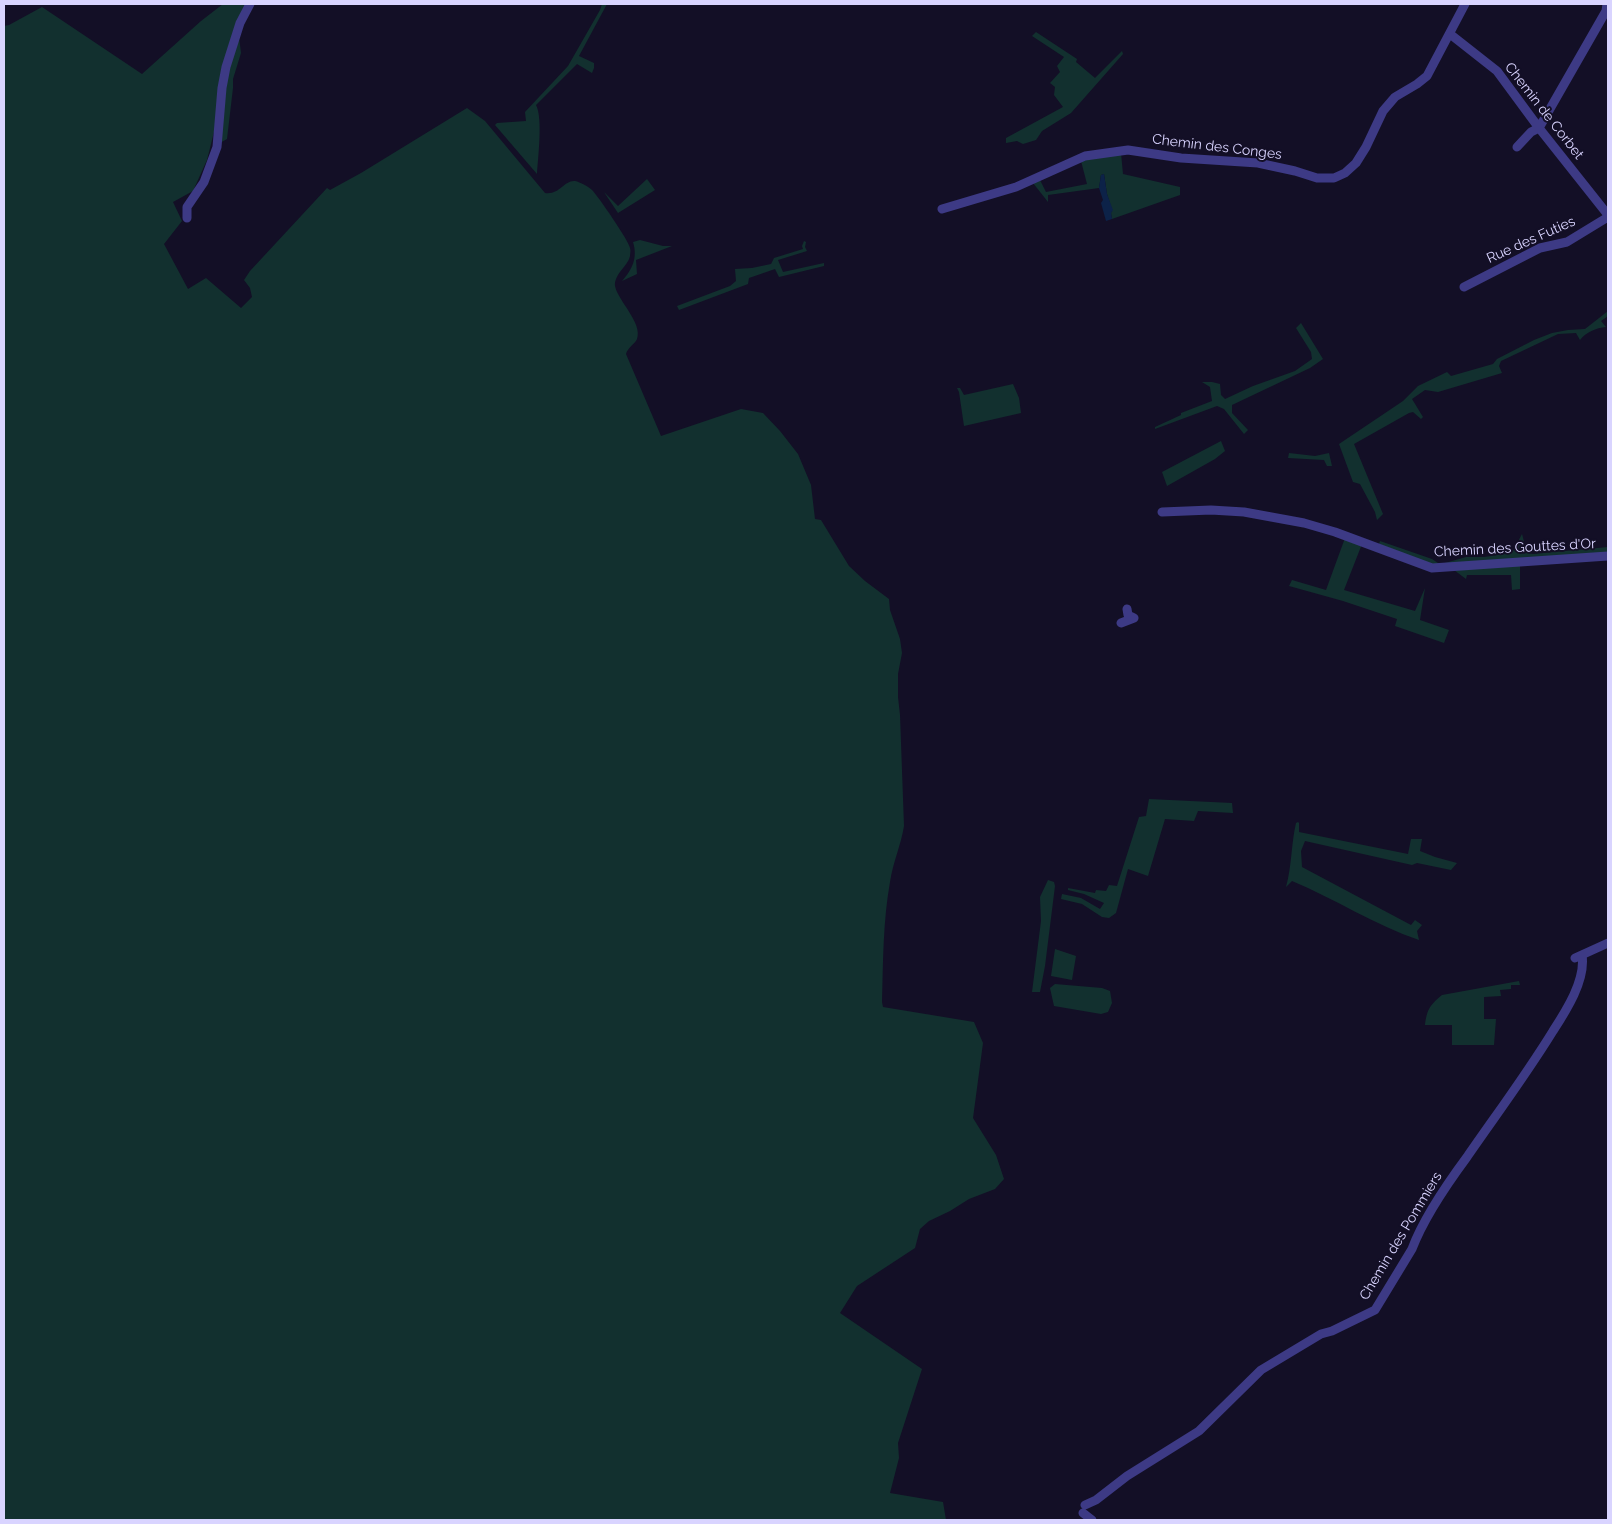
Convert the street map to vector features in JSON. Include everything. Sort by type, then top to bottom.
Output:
[{"type":"street","points":[[187,218],[187,207],[204,182],[214,154],[219,132],[222,88],[226,67],[240,23],[250,4]]},
{"type":"street","name":"Chemin des Conges","points":[[942,208],[1016,187],[1085,156],[1128,150],[1181,158],[1276,166],[1317,178],[1334,178],[1345,173],[1356,163],[1366,147],[1379,118],[1395,97],[1427,76],[1465,4]]},
{"type":"street","points":[[1517,147],[1531,132],[1540,128],[1606,11],[1607,4]]},
{"type":"street","name":"Chemin de Corbet","points":[[1450,34],[1497,70],[1608,215]]},
{"type":"street","name":"Rue des Futies","points":[[1464,287],[1540,248],[1567,242],[1608,215]]},
{"type":"street","name":"Chemin des Gouttes d'Or","points":[[1162,512],[1211,510],[1244,512],[1272,517],[1335,532],[1432,568],[1608,556]]},
{"type":"street","points":[[1121,623],[1134,618],[1128,615],[1127,609]]},
{"type":"street","name":"Chemin des Pommiers","points":[[1092,1520],[1084,1509],[1127,1476],[1199,1431],[1261,1370],[1321,1334],[1332,1331],[1375,1310],[1449,1181],[1536,1060],[1570,1003],[1577,986],[1583,960],[1579,956],[1608,943]]},
{"type":"green space","points":[[223,4],[246,4],[207,160],[193,191],[173,202],[182,221],[164,244],[188,289],[206,278],[241,308],[252,297],[250,288],[244,280],[250,271],[327,188],[330,190],[361,173],[467,108],[485,121],[545,193],[554,192],[571,181],[584,185],[595,194],[624,237],[630,248],[630,256],[615,282],[615,286],[637,326],[638,333],[636,341],[626,354],[661,436],[741,409],[763,413],[798,454],[811,485],[815,519],[821,520],[849,566],[889,599],[890,610],[900,639],[902,653],[898,674],[898,697],[904,826],[891,875],[886,912],[882,1002],[883,1007],[974,1022],[983,1043],[973,1118],[996,1155],[1004,1179],[995,1189],[969,1199],[929,1221],[920,1229],[915,1248],[857,1286],[840,1313],[922,1369],[898,1443],[899,1458],[890,1493],[943,1502],[946,1520],[4,1520],[4,26],[42,7],[142,74],[201,21]]},
{"type":"green space","points":[[602,4],[607,4],[579,56],[594,63],[592,73],[577,64],[536,105],[540,128],[537,174],[495,125],[497,123],[526,121],[525,112],[568,66]]},
{"type":"green space","points":[[1036,32],[1077,59],[1076,62],[1095,78],[1122,51],[1123,54],[1071,113],[1042,131],[1036,140],[1023,144],[1017,141],[1006,143],[1006,138],[1063,107],[1054,95],[1055,87],[1050,83],[1060,72],[1057,66],[1064,57],[1032,36]]},
{"type":"green space","points":[[239,37],[241,53],[233,79],[227,139],[220,143],[227,78]]},
{"type":"green space","points":[[1121,153],[1123,174],[1180,187],[1180,195],[1112,219],[1112,210],[1104,174],[1101,175],[1099,188],[1048,195],[1048,202],[1033,183],[1040,180],[1046,192],[1087,184],[1081,161],[1098,156]]},
{"type":"green space","points":[[647,179],[655,190],[618,213],[604,192],[618,206]]},
{"type":"green space","points":[[640,240],[663,246],[672,246],[636,260],[637,274],[622,281],[629,273],[633,263],[635,253],[633,242]]},
{"type":"green space","points":[[804,241],[806,242],[805,247],[807,251],[778,260],[783,272],[824,263],[824,266],[779,277],[775,269],[749,278],[748,284],[679,310],[677,306],[730,286],[736,281],[735,269],[771,264],[774,258],[803,249]]},
{"type":"green space","points":[[1608,311],[1608,316],[1601,321],[1606,327],[1591,331],[1580,340],[1576,333],[1558,334],[1501,361],[1499,366],[1502,373],[1438,392],[1425,390],[1412,399],[1423,417],[1421,419],[1413,412],[1409,413],[1354,444],[1383,514],[1377,520],[1375,512],[1360,484],[1353,482],[1339,444],[1403,401],[1418,386],[1447,372],[1451,376],[1493,364],[1497,359],[1552,333],[1585,329]]},
{"type":"green space","points":[[1301,323],[1323,359],[1310,368],[1232,405],[1232,413],[1248,430],[1244,434],[1224,409],[1217,406],[1155,429],[1155,427],[1181,415],[1181,413],[1212,401],[1210,387],[1202,382],[1220,384],[1221,395],[1225,399],[1253,386],[1295,371],[1312,359],[1311,352],[1296,328]]},
{"type":"green space","points":[[1013,384],[1019,398],[1021,413],[964,426],[957,388],[960,388],[964,395]]},
{"type":"green space","points":[[1221,441],[1225,451],[1215,459],[1167,486],[1162,472]]},
{"type":"green space","points":[[1289,453],[1315,456],[1329,453],[1332,466],[1327,466],[1324,460],[1288,458]]},
{"type":"green space","points":[[1522,534],[1527,553],[1608,547],[1608,553],[1433,565],[1379,544],[1380,541],[1432,559],[1438,563],[1445,563],[1466,557],[1484,557],[1512,553]]},
{"type":"green space","points":[[1345,538],[1362,544],[1344,590],[1415,611],[1425,588],[1420,620],[1449,630],[1444,643],[1395,626],[1397,619],[1289,586],[1292,580],[1326,590]]},
{"type":"green space","points":[[1520,565],[1520,589],[1512,590],[1511,575],[1467,575],[1466,579],[1454,570]]},
{"type":"green space","points":[[1149,799],[1232,803],[1233,813],[1198,811],[1194,821],[1165,819],[1148,876],[1128,869],[1116,913],[1109,918],[1102,917],[1082,904],[1061,899],[1062,894],[1081,898],[1100,909],[1104,903],[1084,894],[1068,890],[1068,888],[1095,893],[1096,890],[1106,891],[1109,885],[1117,886],[1139,817],[1146,816]]},
{"type":"green space","points":[[1298,822],[1299,832],[1408,854],[1411,839],[1422,839],[1420,851],[1457,863],[1451,870],[1417,863],[1412,865],[1305,841],[1301,851],[1302,867],[1411,925],[1415,920],[1422,925],[1417,931],[1419,940],[1387,927],[1292,881],[1286,887],[1294,831]]},
{"type":"green space","points":[[1048,880],[1054,882],[1055,886],[1045,966],[1040,992],[1032,992],[1041,921],[1040,897]]},
{"type":"green space","points":[[1055,949],[1076,956],[1072,980],[1051,976]]},
{"type":"green space","points":[[1519,981],[1520,985],[1511,985],[1511,989],[1500,990],[1501,996],[1484,997],[1484,1019],[1496,1019],[1494,1045],[1452,1045],[1452,1025],[1425,1025],[1430,1008],[1442,995]]},
{"type":"green space","points":[[1055,984],[1102,988],[1110,991],[1112,1003],[1108,1012],[1101,1014],[1054,1006],[1050,988]]},
{"type":"water","points":[[1104,174],[1107,194],[1113,210],[1111,213],[1112,219],[1106,221],[1099,188],[1101,175]]}]
